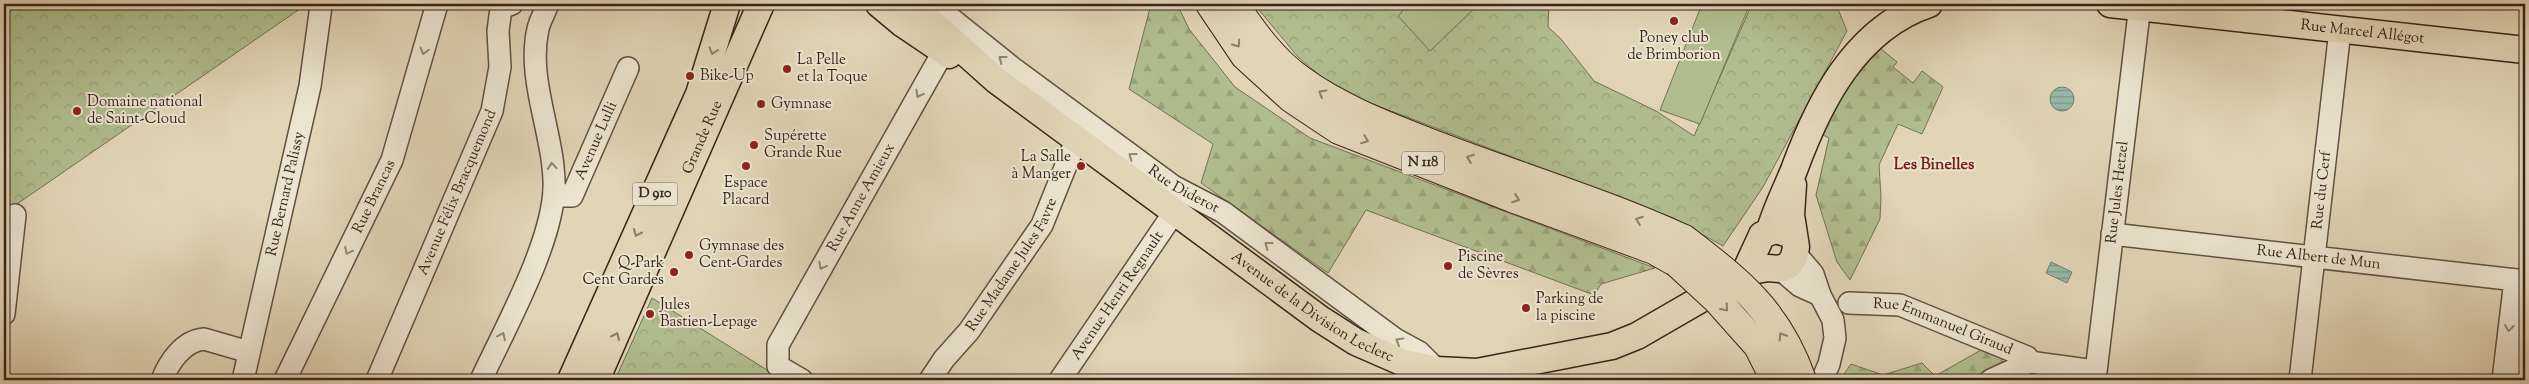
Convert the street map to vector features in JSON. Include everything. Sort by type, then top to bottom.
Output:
[{"type":"highway","name":"N 118","points":[[1210,4],[1245,56],[1291,98],[1339,130],[1512,198],[1654,250],[1681,251],[1738,281],[1767,312],[1792,352],[1802,380]]},
{"type":"highway","name":"N 118","points":[[1234,4],[1259,41],[1300,80],[1359,115],[1509,173],[1647,222],[1681,251],[1718,300],[1758,346],[1776,380]]},
{"type":"main road","name":"Grande Rue","points":[[571,380],[699,94],[727,4]]},
{"type":"main road","name":"Grande Rue","points":[[596,380],[761,4]]},
{"type":"main road","name":"Avenue de la Division Leclerc","points":[[879,4],[904,10],[1320,319],[1356,342],[1432,375],[1478,372],[1612,346],[1637,336],[1700,299]]},
{"type":"main road","points":[[1777,252],[1793,171],[1814,119],[1830,88],[1860,50],[1888,25],[1929,4]]},
{"type":"main road","points":[[2110,4],[2140,6]]},
{"type":"main road","name":"Rue Marcel Allégot","points":[[2140,6],[2198,9],[2340,30],[2525,50]]},
{"type":"main road","name":"Avenue de la Division Leclerc","points":[[904,10],[941,50],[996,80]]},
{"type":"street","name":"Rue Brancas","points":[[285,380],[392,160],[437,4]]},
{"type":"street","name":"Avenue Félix Bracquemond","points":[[377,380],[492,111],[500,67],[498,31],[501,8],[512,4]]},
{"type":"street","name":"Rue Diderot","points":[[934,4],[998,57],[1172,186],[1223,212],[1395,339],[1419,352],[1432,375]]},
{"type":"street","points":[[481,380],[536,258],[549,223],[554,190],[552,162],[541,104],[536,54],[542,5]]},
{"type":"street","name":"Rue Bernard Palissy","points":[[243,380],[310,86],[321,6]]},
{"type":"street","name":"Rue Jules Hetzel","points":[[2095,375],[2140,6]]},
{"type":"street","name":"Rue du Cerf","points":[[2300,380],[2340,30]]},
{"type":"street","name":"Rue Anne Amieux","points":[[802,380],[778,366],[778,345],[933,69],[941,50]]},
{"type":"street","name":"Avenue Lulli","points":[[554,190],[564,196],[572,196],[628,68]]},
{"type":"street","name":"Rue Madame Jules Favre","points":[[930,380],[944,359],[969,331],[1042,224],[1077,138]]},
{"type":"street","name":"Avenue Henri Regnault","points":[[1060,380],[1175,211]]},
{"type":"street","points":[[4,314],[15,215]]},
{"type":"street","name":"Rue Albert de Mun","points":[[2112,234],[2520,280]]},
{"type":"street","points":[[1777,252],[1800,286],[1820,295],[1833,320],[1835,338],[1829,364],[1822,380]]},
{"type":"street","points":[[2503,380],[2520,280]]},
{"type":"street","name":"Rue Emmanuel Giraud","points":[[1849,303],[1900,305],[2027,358],[2030,362]]},
{"type":"street","points":[[2520,380],[2525,327]]},
{"type":"street","points":[[162,380],[175,357],[183,348],[198,340],[204,339],[250,352]]},
{"type":"street","points":[[1991,380],[2030,362],[2095,375]]},
{"type":"green space","name":"Domaine national de Saint-Cloud","points":[[4,4],[307,4],[4,213]]},
{"type":"green space","points":[[1151,4],[1177,4],[1189,29],[1235,87],[1310,138],[1655,268],[1601,284],[1594,295],[1366,210],[1328,273],[1201,183],[1213,144],[1129,89]]},
{"type":"green space","points":[[1254,4],[1549,4],[1548,27],[1561,39],[1594,81],[1656,111],[1694,136],[1752,4],[1836,4],[1847,31],[1763,187],[1723,246],[1673,218],[1370,103],[1323,78],[1298,57]]},
{"type":"green space","points":[[1401,4],[1479,4],[1430,51],[1398,16],[1402,12]]},
{"type":"green space","points":[[1702,4],[1750,4],[1700,124],[1660,110]]},
{"type":"green space","points":[[1880,48],[1897,62],[1893,67],[1913,83],[1922,71],[1943,87],[1922,134],[1898,124],[1879,165],[1880,219],[1850,280],[1837,262],[1816,195],[1829,138],[1821,134],[1845,88]]},
{"type":"green space","points":[[652,298],[783,380],[615,380]]},
{"type":"green space","points":[[1990,345],[2001,350],[2002,364],[1967,380],[1840,380],[1851,364],[1883,375],[1922,363],[1935,376]]},
{"type":"shaded area","points":[[2062,87],[2070,91],[2074,99],[2070,107],[2062,111],[2054,107],[2050,99],[2054,91]]},
{"type":"shaded area","points":[[2051,262],[2072,272],[2067,283],[2046,273]]},
{"type":"place","name":"Poney club de Brimborion","points":[[1674,21]]},
{"type":"place","name":"La Pelle et la Toque","points":[[787,69]]},
{"type":"place","name":"Bike-Up","points":[[690,76]]},
{"type":"place","name":"Gymnase","points":[[761,104]]},
{"type":"place","name":"Domaine national de Saint-Cloud","points":[[77,111]]},
{"type":"place","name":"Supérette Grande Rue","points":[[754,145]]},
{"type":"place","name":"Espace Placard","points":[[746,166]]},
{"type":"place","name":"La Salle à Manger","points":[[1081,166]]},
{"type":"place","name":"Gymnase des Cent-Gardes","points":[[689,255]]},
{"type":"place","name":"Piscine de Sèvres","points":[[1448,266]]},
{"type":"place","name":"Q-Park Cent Gardes","points":[[674,272]]},
{"type":"place","name":"Parking de la piscine","points":[[1526,308]]},
{"type":"place","name":"Jules Bastien-Lepage","points":[[650,314]]},
{"type":"district","name":"Les Binelles","points":[[1934,165]]}]
